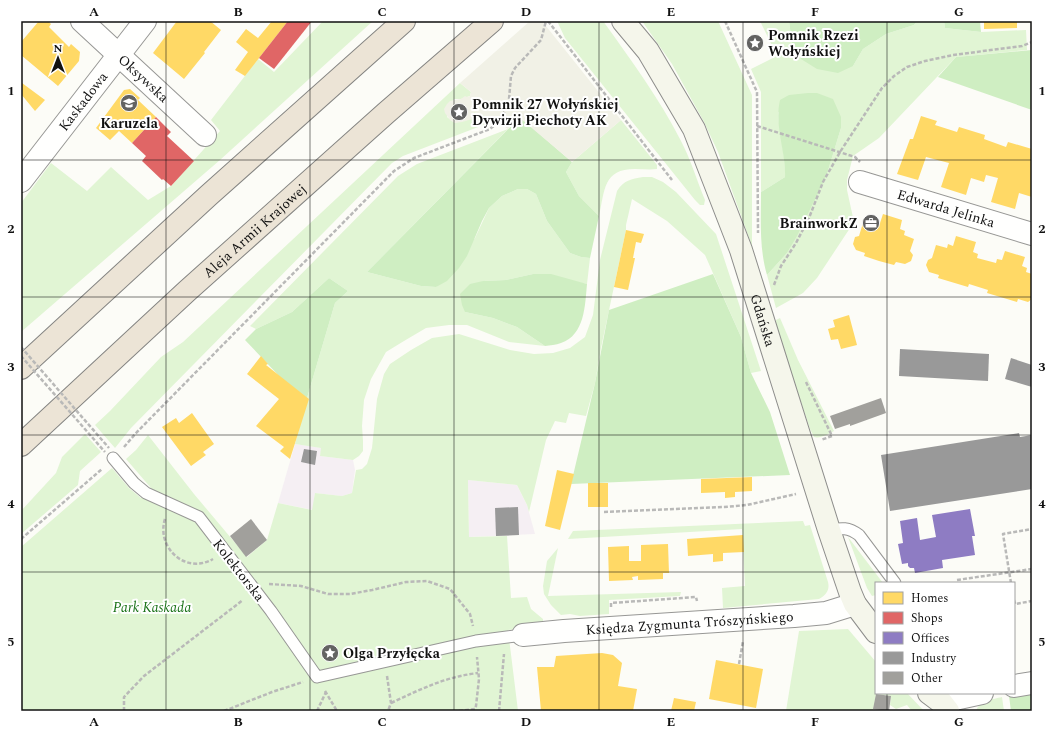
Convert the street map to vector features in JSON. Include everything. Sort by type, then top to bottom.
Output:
[{"type":"highway","points":[[21,368],[209,195],[404,21]]},
{"type":"highway","name":"Aleja Armii Krajowej","points":[[21,445],[187,291],[386,113],[492,21]]},
{"type":"highway","points":[[21,362],[43,347]]},
{"type":"highway","points":[[21,460],[44,425]]},
{"type":"street","name":"Oksywska","points":[[82,21],[205,135]]},
{"type":"street","name":"Kaskadowa","points":[[21,181],[145,21]]},
{"type":"street","name":"Gdańska","points":[[623,21],[648,51],[694,129],[741,250],[850,592],[855,604],[875,631]]},
{"type":"street","name":"Edwarda Jelinka","points":[[860,182],[1032,234]]},
{"type":"street","name":"Księdza Zygmunta Trószyńskiego","points":[[514,636],[564,631],[818,614],[855,604]]},
{"type":"street","points":[[1015,686],[1032,682]]},
{"type":"street","points":[[936,699],[974,694]]},
{"type":"lane","name":"Kolektorska","points":[[109,453],[139,488],[146,493],[199,518],[256,591],[318,677]]},
{"type":"lane","points":[[829,530],[844,528],[852,530],[859,536],[894,582]]},
{"type":"lane","points":[[318,677],[476,642],[514,636]]},
{"type":"path","points":[[547,21],[672,180]]},
{"type":"path","points":[[21,539],[109,453],[126,445],[137,432],[394,171],[414,158],[490,129],[497,124],[507,108],[510,99],[510,76],[515,68],[542,40],[547,21]]},
{"type":"path","points":[[725,21],[757,92],[758,240]]},
{"type":"path","points":[[773,287],[781,266],[796,243],[823,182],[840,152],[882,88],[894,76],[908,67],[924,61],[953,55],[1022,46],[1032,42]]},
{"type":"path","points":[[757,126],[855,157]]},
{"type":"path","points":[[21,347],[109,453]]},
{"type":"path","points":[[21,356],[109,453]]},
{"type":"path","points":[[604,512],[747,505],[796,494]]},
{"type":"path","points":[[176,507],[168,512],[164,520],[163,530],[170,550],[178,559],[186,563],[195,564],[210,561],[218,556],[222,547]]},
{"type":"path","points":[[1011,582],[1003,534],[1032,529]]},
{"type":"path","points":[[956,580],[1032,569]]},
{"type":"path","points":[[124,711],[124,697],[144,676],[256,591],[270,584],[301,586],[328,594],[350,594],[406,582],[427,580],[450,589],[470,614],[476,642],[478,673],[476,706],[475,709],[459,711]]},
{"type":"path","points":[[1015,604],[1032,601]]},
{"type":"path","points":[[499,711],[514,636]]},
{"type":"path","points":[[739,664],[744,636]]},
{"type":"path","points":[[384,662],[392,704]]},
{"type":"path","points":[[388,711],[392,704],[424,687],[459,676],[478,673]]},
{"type":"path","points":[[224,711],[272,692],[318,677],[337,711]]},
{"type":"path","points":[[317,711],[326,692]]},
{"type":"shaded area","points":[[530,21],[542,21],[621,120],[572,162],[520,118],[508,129],[492,118],[474,112],[472,119],[455,123],[450,120],[445,113],[444,109],[450,101],[461,99],[465,96],[470,96],[471,92],[460,83]]},
{"type":"shaded area","points":[[295,444],[322,448],[320,456],[353,460],[355,470],[352,493],[342,496],[315,493],[313,510],[278,503]]},
{"type":"shaded area","points":[[468,480],[517,485],[527,505],[535,534],[469,537]]},
{"type":"green space","points":[[323,21],[373,21],[220,160],[21,332],[21,203],[51,163],[87,191],[111,167],[148,200],[171,186],[220,131],[211,120],[258,59],[274,72]]},
{"type":"green space","points":[[557,21],[603,21],[644,80],[685,148],[705,200],[704,205],[700,205],[695,200],[565,38]]},
{"type":"green space","points":[[642,21],[718,21],[752,95],[752,246],[718,152],[704,122],[672,64]]},
{"type":"green space","points":[[760,21],[789,21],[792,44],[853,66],[863,49],[886,34],[914,25],[917,21],[944,21],[945,28],[981,32],[1026,30],[1027,50],[956,57],[879,138],[853,156],[847,180],[847,190],[854,222],[817,278],[803,293],[776,308],[767,275],[787,253],[826,177],[841,128],[841,117],[778,112],[785,177],[761,192],[761,92],[751,69],[777,56]]},
{"type":"green space","points":[[789,21],[917,21],[914,25],[886,34],[863,49],[853,66],[838,73],[817,69],[801,59],[792,44]]},
{"type":"green space","points":[[944,21],[980,21],[981,32],[945,28]]},
{"type":"green space","points":[[1032,50],[1032,110],[938,77],[956,57]]},
{"type":"green space","points":[[460,83],[471,92],[470,96],[461,99],[454,99],[447,117],[455,123],[474,112],[492,118],[486,124],[403,156],[392,163],[131,428],[115,448],[95,425],[161,357],[183,342]]},
{"type":"green space","points":[[817,93],[833,99],[841,117],[841,128],[826,177],[797,236],[787,253],[767,275],[764,265],[762,244],[761,192],[785,177],[784,158],[778,120],[780,100],[789,95]]},
{"type":"green space","points":[[520,117],[572,162],[566,172],[579,196],[599,216],[590,258],[581,257],[570,253],[547,221],[536,194],[527,189],[518,189],[502,196],[489,208],[467,256],[459,268],[447,281],[436,287],[421,286],[367,272]]},
{"type":"green space","points":[[621,120],[657,165],[657,169],[625,170],[611,177],[607,183],[599,216],[579,196],[566,172],[572,162]]},
{"type":"green space","points":[[508,129],[367,272],[421,286],[436,287],[475,238],[489,208],[502,196],[518,189],[527,189],[536,194],[547,221],[570,253],[581,257],[590,258],[587,284],[533,274],[506,280],[483,281],[465,312],[493,318],[517,327],[545,346],[509,342],[467,325],[449,325],[426,328],[386,352],[371,379],[364,400],[362,426],[363,451],[359,456],[353,460],[320,456],[321,448],[295,444],[335,303],[348,291],[329,278],[292,312],[256,329],[250,326],[398,176],[417,164]]},
{"type":"green space","name":"Park Kaskada","points":[[652,177],[663,182],[676,192],[716,234],[761,371],[751,373],[741,337],[705,255],[667,221],[632,199],[595,383],[586,416],[569,413],[566,423],[555,421],[546,440],[529,512],[517,485],[468,480],[469,537],[507,536],[511,598],[527,597],[531,609],[543,619],[543,626],[508,630],[518,711],[21,711],[21,547],[112,468],[129,488],[141,498],[151,488],[126,459],[136,450],[148,435],[194,494],[247,557],[267,540],[278,503],[312,510],[315,493],[342,496],[352,493],[356,470],[362,469],[367,464],[372,448],[377,399],[384,374],[390,364],[411,350],[432,338],[459,334],[510,350],[534,354],[553,353],[570,348],[585,337],[593,315],[600,260],[617,191],[622,184],[635,178]]},
{"type":"green space","points":[[533,274],[551,274],[587,284],[582,318],[575,333],[569,339],[559,344],[545,346],[517,327],[493,318],[465,312],[460,294],[470,284],[483,281],[506,280]]},
{"type":"green space","points":[[713,274],[741,337],[751,373],[770,412],[790,475],[571,484],[595,383],[609,310]]},
{"type":"green space","points":[[329,278],[348,291],[335,303],[307,398],[281,378],[245,340],[256,329],[292,312]]},
{"type":"green space","points":[[780,318],[798,360],[834,431],[824,436],[814,437],[810,429],[775,324],[776,320]]},
{"type":"green space","points":[[85,434],[101,452],[80,471],[78,485],[21,534],[21,511],[56,473],[62,457]]},
{"type":"green space","points":[[803,521],[805,526],[810,525],[828,582],[828,590],[824,596],[819,599],[723,608],[722,588],[745,586],[742,529],[568,539],[573,531]]},
{"type":"green space","points":[[848,537],[882,582],[875,582],[875,595],[872,596],[867,588]]},
{"type":"green space","points":[[558,548],[548,596],[681,592],[680,596],[609,600],[609,614],[580,616],[570,614],[561,615],[551,605],[544,594],[543,586],[547,561]]},
{"type":"green space","points":[[848,629],[875,661],[876,694],[873,711],[786,711],[799,631]]},
{"type":"green space","points":[[1032,691],[1032,711],[1011,711],[1009,696]]},
{"type":"green space","points":[[876,694],[908,694],[924,711],[912,711],[907,705],[896,709],[890,705],[891,696]]},
{"type":"green space","points":[[1002,697],[1004,711],[976,711],[983,703]]},
{"type":"building: Homes","points":[[39,21],[48,21],[51,24],[49,27],[69,47],[71,44],[80,52],[79,61],[58,86],[21,55],[21,42]]},
{"type":"building: Homes","points":[[177,21],[210,21],[221,30],[184,79],[153,53]]},
{"type":"building: Homes","points":[[272,21],[288,21],[245,76],[235,70],[248,52],[236,42],[246,29],[258,38]]},
{"type":"building: Homes","points":[[984,21],[1017,21],[1017,28],[984,29]]},
{"type":"building: Homes","points":[[22,83],[45,100],[35,111],[21,94]]},
{"type":"building: Homes","points":[[130,89],[140,98],[138,100],[156,117],[132,143],[119,131],[110,140],[96,128],[124,90]]},
{"type":"building: Homes","points":[[921,116],[937,121],[935,125],[957,132],[959,127],[985,135],[984,139],[1006,147],[1008,142],[1032,149],[1032,197],[1019,193],[1015,209],[991,202],[998,178],[986,175],[984,182],[971,178],[966,195],[941,187],[949,163],[926,157],[918,180],[897,174],[910,139],[913,139]]},
{"type":"building: Homes","points":[[883,214],[902,220],[900,229],[905,231],[904,235],[914,239],[910,251],[913,255],[911,261],[905,264],[896,262],[894,265],[864,256],[865,253],[856,250],[853,244],[855,237],[859,236],[863,223],[873,226],[875,222],[880,223]]},
{"type":"building: Homes","points":[[626,230],[644,234],[641,243],[636,242],[633,258],[635,258],[628,290],[614,287]]},
{"type":"building: Homes","points":[[956,236],[976,242],[973,252],[978,254],[977,258],[996,263],[997,259],[1002,260],[1005,251],[1025,257],[1022,266],[1027,268],[1026,272],[1032,274],[1032,299],[1028,302],[1018,299],[1017,302],[987,293],[988,290],[969,284],[968,287],[938,278],[939,275],[929,272],[926,265],[928,260],[932,258],[936,245],[947,248],[948,244],[953,246]]},
{"type":"building: Homes","points":[[849,315],[857,345],[841,349],[838,339],[831,340],[828,329],[835,327],[833,320]]},
{"type":"building: Homes","points":[[261,356],[268,364],[266,365],[309,399],[290,459],[280,451],[284,447],[256,426],[279,399],[247,374]]},
{"type":"building: Homes","points":[[192,413],[214,444],[203,452],[206,455],[191,466],[162,427],[176,418],[179,423]]},
{"type":"building: Homes","points":[[557,470],[574,474],[560,530],[545,526]]},
{"type":"building: Homes","points":[[752,477],[752,491],[735,492],[735,497],[725,498],[725,492],[701,493],[701,479]]},
{"type":"building: Homes","points":[[588,483],[608,483],[608,507],[588,507]]},
{"type":"building: Homes","points":[[743,535],[744,552],[723,553],[723,561],[713,562],[713,554],[688,556],[687,539]]},
{"type":"building: Homes","points":[[668,544],[669,573],[663,573],[663,579],[638,580],[638,576],[632,577],[633,580],[609,581],[608,547],[629,546],[629,561],[641,561],[641,545]]},
{"type":"building: Homes","points":[[602,653],[613,655],[622,663],[618,686],[637,689],[633,711],[541,711],[537,667],[554,667],[556,656]]},
{"type":"building: Homes","points":[[716,660],[763,669],[756,708],[709,699]]},
{"type":"building: Homes","points":[[674,698],[696,702],[694,711],[671,711]]},
{"type":"building: Shops","points":[[288,21],[312,21],[274,69],[259,58]]},
{"type":"building: Shops","points":[[156,117],[171,132],[167,136],[194,161],[171,186],[163,179],[162,180],[142,161],[146,156],[132,143]]},
{"type":"building: Offices","points":[[970,509],[975,536],[972,536],[975,555],[942,560],[943,568],[915,573],[914,568],[910,568],[908,563],[902,564],[898,544],[903,543],[900,521],[917,518],[920,540],[936,537],[932,515]]},
{"type":"building: Industry","points":[[900,349],[989,354],[988,381],[899,376]]},
{"type":"building: Industry","points":[[1011,358],[1032,365],[1032,387],[1005,379]]},
{"type":"building: Industry","points":[[1019,433],[1020,437],[1032,435],[1032,489],[890,511],[881,455]]},
{"type":"building: Industry","points":[[304,449],[317,451],[315,465],[301,462]]},
{"type":"building: Industry","points":[[518,507],[519,535],[496,536],[495,508]]},
{"type":"building: Other","points":[[881,398],[886,413],[850,426],[850,424],[835,429],[830,416]]},
{"type":"building: Other","points":[[251,519],[267,540],[246,557],[230,536]]},
{"type":"building: Other","points":[[876,694],[891,696],[889,711],[873,709]]},
{"type":"place","name":"Pomnik Rzezi Wołyńskiej","points":[[755,43]]},
{"type":"place","name":"Karuzela","points":[[129,103]]},
{"type":"place","name":"Pomnik 27 Wołyńskiej Dywizji Piechoty AK","points":[[459,112]]},
{"type":"place","name":"BrainworkZ","points":[[871,223]]},
{"type":"place","name":"Olga Przyłęcka","points":[[330,653]]}]
